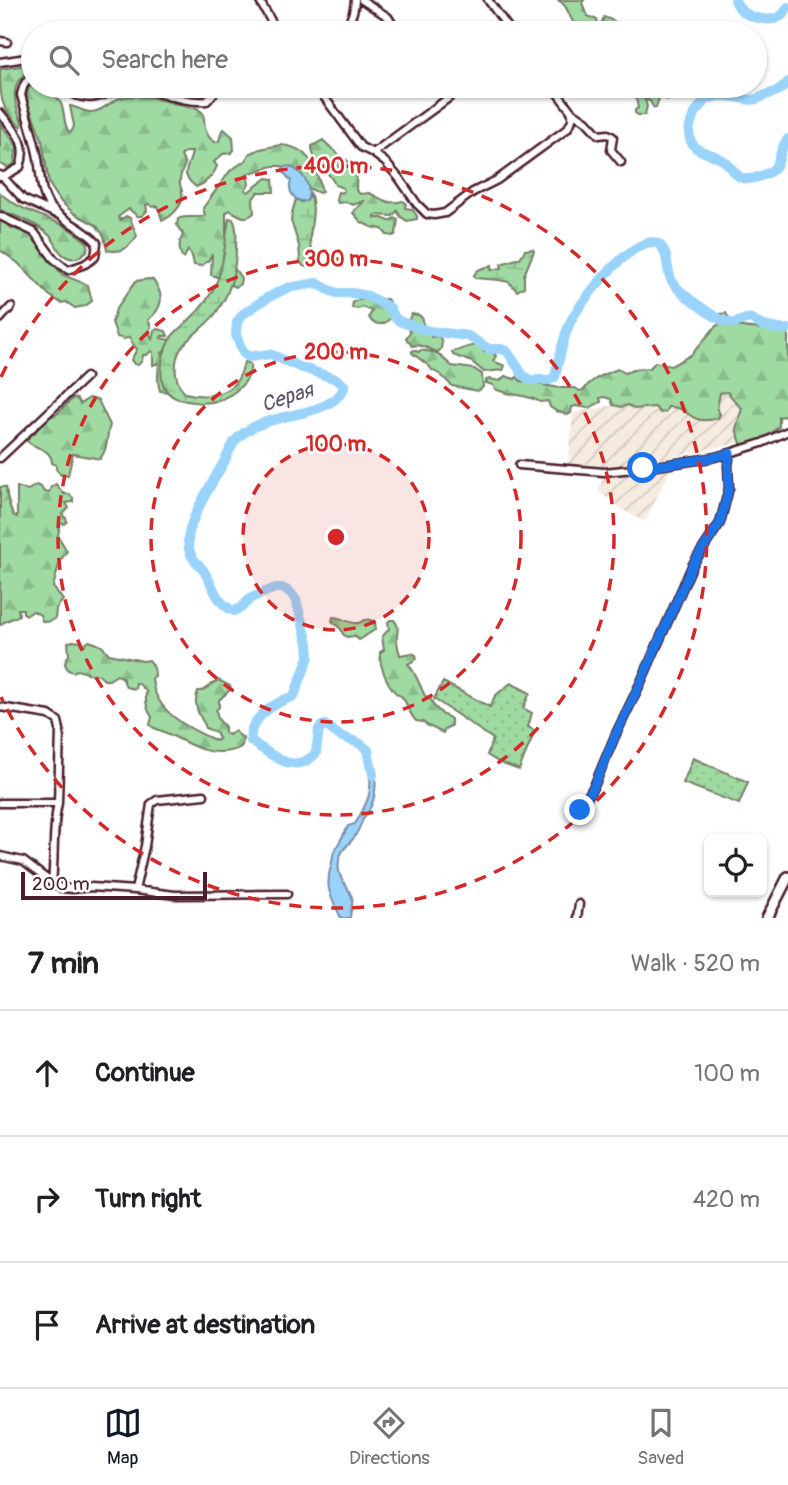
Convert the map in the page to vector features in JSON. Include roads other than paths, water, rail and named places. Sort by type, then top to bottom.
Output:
[{"type":"street","points":[[259,0],[271,21]]},
{"type":"street","points":[[351,21],[355,0]]},
{"type":"street","points":[[362,0],[390,21]]},
{"type":"street","points":[[488,0],[503,21]]},
{"type":"street","points":[[0,62],[21,59]]},
{"type":"street","points":[[22,98],[37,153],[43,191],[48,204],[58,215]]},
{"type":"street","points":[[175,98],[198,102],[210,98]]},
{"type":"street","points":[[325,98],[361,147],[385,162],[416,204],[428,214],[434,215],[444,213],[473,192],[498,180],[566,129],[572,122],[571,111]]},
{"type":"street","points":[[373,153],[447,98]]},
{"type":"street","points":[[561,98],[571,111],[586,121],[599,135],[608,134],[613,137],[611,150],[621,162]]},
{"type":"street","points":[[0,113],[18,136],[24,151],[20,167],[1,177],[23,199],[58,215],[91,236],[97,243],[94,257],[85,264],[68,270],[54,259],[34,232],[0,216]]},
{"type":"street","points":[[0,319],[11,307]]},
{"type":"street","points":[[0,458],[86,377]]},
{"type":"street","points":[[519,465],[604,471],[643,468],[711,458],[762,443],[788,431]]},
{"type":"street","points":[[580,810],[595,784],[693,564],[720,523],[729,488],[730,453]]},
{"type":"street","points":[[0,707],[49,715],[58,721],[58,803],[52,883]]},
{"type":"street","points":[[135,890],[151,804],[157,800],[204,795]]},
{"type":"street","points":[[0,803],[58,803]]},
{"type":"street","points":[[0,856],[23,861],[61,888],[91,887],[175,895],[287,894]]},
{"type":"street","points":[[767,918],[788,877]]},
{"type":"street","points":[[577,918],[579,904]]},
{"type":"water","points":[[289,166],[306,180],[309,190],[307,201],[299,200],[291,193],[291,181],[282,170]]},
{"type":"water","points":[[373,762],[376,786],[372,805],[340,857],[339,872],[352,899],[350,918],[341,918],[330,893],[329,874],[334,852],[348,826],[355,824],[367,802],[370,780],[367,763]]},
{"type":"waterway","name":"Серая","points":[[735,0],[745,13],[760,19],[776,18],[788,7]]},
{"type":"waterway","name":"Серая","points":[[767,95],[788,82]]},
{"type":"waterway","name":"Серая","points":[[712,98],[702,104],[693,118],[690,139],[696,148],[721,159],[740,177],[751,179],[774,169],[788,139]]},
{"type":"waterway","name":"Серая","points":[[739,98],[760,98]]},
{"type":"waterway","name":"Серая","points":[[373,775],[368,750],[325,725],[319,729],[316,753],[299,763],[283,761],[251,741],[253,726],[264,712],[294,696],[309,657],[308,643],[296,600],[290,592],[275,588],[251,598],[234,611],[217,596],[204,571],[189,551],[189,532],[196,512],[237,439],[261,424],[317,409],[339,396],[345,386],[336,379],[270,354],[249,357],[243,353],[236,335],[237,322],[243,314],[287,288],[317,283],[337,293],[368,296],[390,308],[395,318],[401,322],[429,331],[468,336],[489,349],[507,351],[523,375],[530,380],[549,380],[555,377],[569,325],[582,303],[607,274],[634,249],[646,243],[656,243],[665,254],[672,281],[699,306],[732,323],[749,318],[768,327],[788,329]]}]
